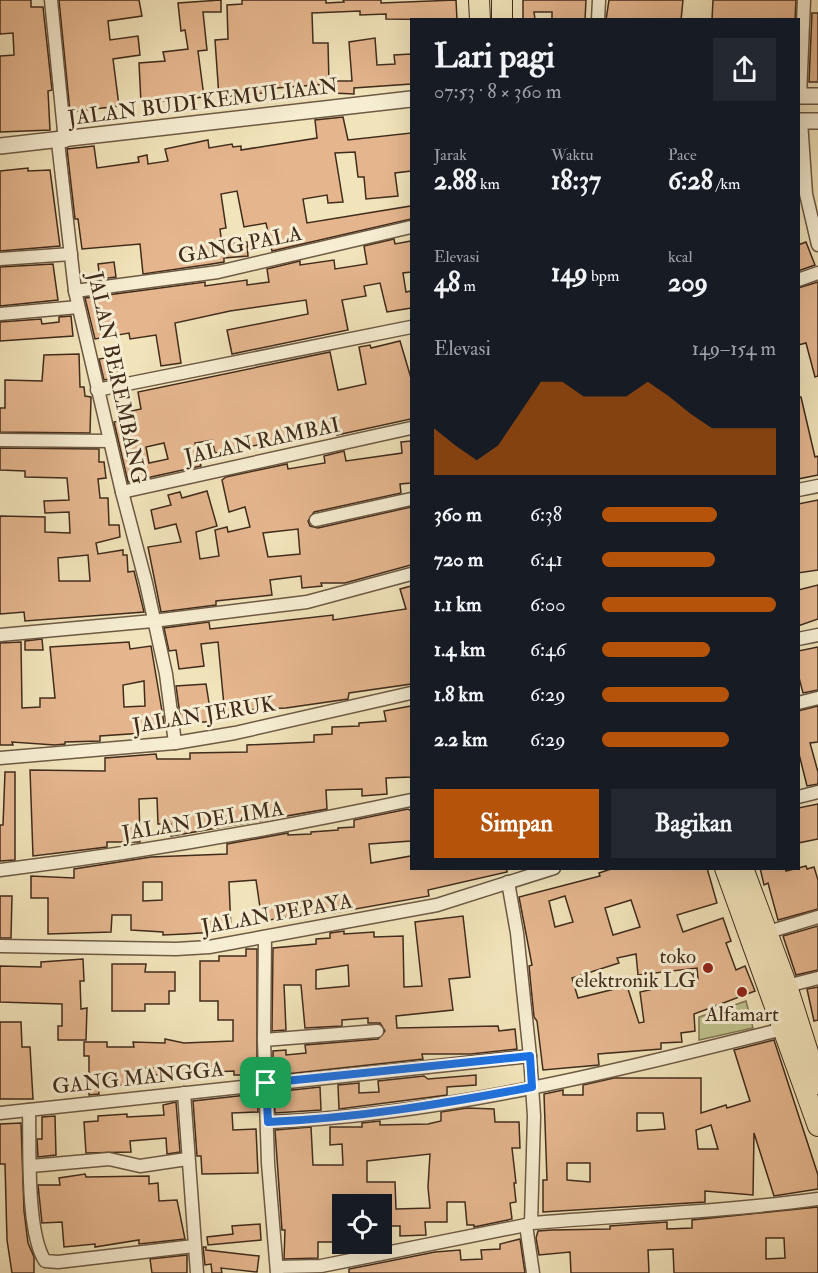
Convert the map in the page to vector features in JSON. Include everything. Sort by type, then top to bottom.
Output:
[{"type":"main road","points":[[479,0],[480,18]]},
{"type":"main road","points":[[502,0],[502,18]]},
{"type":"main road","points":[[726,870],[818,1126]]},
{"type":"main road","points":[[744,870],[765,933],[787,986],[818,1084]]},
{"type":"street","name":"JALAN BEREMBANG","points":[[51,0],[75,291],[97,390],[146,583],[166,674],[175,743]]},
{"type":"street","points":[[598,18],[599,0]]},
{"type":"street","points":[[800,77],[804,0]]},
{"type":"street","points":[[800,96],[818,96]]},
{"type":"street","name":"JALAN BUDI KEMULIAAN","points":[[0,147],[410,99]]},
{"type":"street","points":[[818,121],[800,121],[803,213],[818,245]]},
{"type":"street","name":"GANG PALA","points":[[75,291],[218,272],[410,227]]},
{"type":"street","points":[[0,259],[71,254]]},
{"type":"street","points":[[800,279],[818,273]]},
{"type":"street","points":[[0,314],[78,307]]},
{"type":"street","points":[[97,390],[410,327]]},
{"type":"street","name":"JALAN RAMBAI","points":[[122,492],[410,428]]},
{"type":"street","points":[[0,440],[110,441]]},
{"type":"street","points":[[800,490],[818,486]]},
{"type":"street","points":[[316,520],[410,500]]},
{"type":"street","points":[[0,635],[153,621],[318,600],[410,574]]},
{"type":"street","points":[[800,638],[818,634]]},
{"type":"street","name":"JALAN JERUK","points":[[0,758],[175,743],[236,734],[410,693]]},
{"type":"street","points":[[800,702],[818,698]]},
{"type":"street","points":[[800,796],[818,792]]},
{"type":"street","name":"JALAN DELIMA","points":[[0,870],[100,858],[292,826],[410,800]]},
{"type":"street","name":"JALAN PEPAYA","points":[[0,946],[176,949],[210,947],[437,905],[547,870]]},
{"type":"street","points":[[508,882],[517,933],[534,1116],[529,1224],[533,1273]]},
{"type":"street","points":[[765,933],[818,917]]},
{"type":"street","points":[[265,937],[264,1040],[268,1163],[277,1270],[321,1266],[529,1224],[667,1215],[694,1210],[737,1210],[818,1199]]},
{"type":"street","points":[[787,986],[818,978]]},
{"type":"street","points":[[268,1122],[321,1120],[433,1106],[631,1067],[783,1029]]},
{"type":"street","points":[[264,1040],[377,1030]]},
{"type":"street","name":"GANG MANGGA","points":[[0,1113],[530,1056]]},
{"type":"street","points":[[184,1093],[197,1273]]},
{"type":"street","points":[[29,1110],[37,1242],[45,1261],[58,1262],[194,1246]]},
{"type":"street","points":[[31,1166],[109,1159],[140,1166],[187,1159]]},
{"type":"green space","points":[[746,1001],[753,1028],[699,1040],[699,1017]]},
{"type":"building","points":[[0,0],[31,0],[31,7],[43,7],[52,90],[48,91],[50,130],[0,132],[0,56],[14,55],[13,33],[0,34]]},
{"type":"building","points":[[59,0],[139,0],[142,16],[108,21],[110,40],[138,36],[140,55],[113,59],[119,106],[70,112]]},
{"type":"building","points":[[221,0],[221,12],[203,12],[207,50],[198,51],[204,97],[141,103],[139,63],[165,61],[163,52],[188,49],[185,30],[181,31],[178,3]]},
{"type":"building","points":[[242,0],[326,0],[326,3],[344,2],[343,0],[381,0],[381,3],[456,0],[457,18],[386,19],[386,14],[360,15],[360,11],[312,13],[313,43],[328,43],[329,84],[263,89],[263,93],[219,97],[215,40],[228,39],[227,5],[242,4]]},
{"type":"building","points":[[523,0],[586,0],[585,18],[552,18],[552,12],[534,12],[535,18],[523,18]]},
{"type":"building","points":[[609,0],[683,0],[681,18],[606,18]]},
{"type":"building","points":[[713,0],[796,0],[795,18],[712,18]]},
{"type":"building","points":[[812,13],[818,13],[818,82],[809,82]]},
{"type":"building","points":[[375,38],[377,65],[395,64],[394,55],[410,54],[410,84],[354,88],[354,94],[333,93],[332,81],[352,81],[349,42]]},
{"type":"building","points":[[343,117],[348,140],[410,133],[410,171],[395,173],[398,196],[366,199],[364,177],[358,177],[355,152],[335,153],[343,202],[328,203],[327,195],[303,199],[307,223],[410,206],[410,219],[272,251],[266,223],[244,227],[237,191],[221,194],[226,228],[220,229],[222,245],[247,242],[248,256],[224,258],[224,262],[143,274],[140,244],[82,249],[78,219],[75,219],[67,149],[94,146],[97,168],[139,162],[138,157],[147,155],[148,164],[168,161],[165,149],[208,140],[209,148],[232,144],[233,147],[241,146],[241,150],[317,138],[315,120]]},
{"type":"building","points":[[28,168],[28,171],[50,170],[60,246],[0,251],[0,171]]},
{"type":"building","points":[[394,239],[395,244],[410,241],[410,272],[403,273],[406,292],[410,291],[410,308],[387,312],[380,283],[364,286],[366,296],[342,300],[348,330],[232,354],[227,330],[308,314],[306,300],[230,311],[175,323],[181,363],[161,366],[156,335],[130,339],[129,333],[95,339],[85,298],[205,282],[205,286],[247,280],[247,285],[269,282],[267,269],[300,261],[300,265],[334,260],[335,269],[367,264],[364,246]]},
{"type":"building","points":[[806,242],[815,265],[800,270],[800,244]]},
{"type":"building","points":[[114,262],[116,277],[100,279],[98,264]]},
{"type":"building","points":[[53,264],[58,300],[0,306],[0,267]]},
{"type":"building","points":[[818,282],[818,376],[815,377],[806,343],[800,344],[800,287]]},
{"type":"building","points":[[71,316],[73,336],[0,341],[0,322],[41,319],[42,324],[59,322],[59,317]]},
{"type":"building","points":[[400,341],[410,375],[410,419],[337,435],[337,430],[215,453],[212,440],[195,443],[201,466],[128,482],[114,422],[124,420],[122,413],[141,409],[138,392],[330,352],[338,390],[366,384],[359,347],[370,345],[371,348]],"holes":[[[164,443],[168,459],[149,463],[146,447]]]},
{"type":"building","points":[[79,354],[80,387],[84,387],[85,396],[91,397],[90,433],[0,432],[0,408],[5,408],[5,380],[42,381],[44,355]]},
{"type":"building","points":[[121,355],[126,376],[104,380],[99,359]]},
{"type":"building","points":[[800,397],[815,457],[818,456],[818,475],[800,479]]},
{"type":"building","points":[[410,441],[410,483],[400,484],[401,493],[314,512],[308,521],[310,526],[318,528],[410,507],[410,565],[345,583],[321,583],[322,586],[302,588],[301,576],[270,580],[272,595],[216,601],[216,605],[161,612],[148,547],[181,542],[176,524],[155,529],[151,510],[171,505],[168,495],[180,492],[182,498],[207,491],[217,526],[196,532],[200,559],[219,556],[215,530],[227,527],[228,532],[250,527],[245,507],[229,512],[222,480],[226,477],[287,464],[288,469],[325,463],[324,456],[344,451],[346,461],[402,453],[401,442]],"holes":[[[298,529],[300,554],[268,557],[263,533]]]},
{"type":"building","points":[[0,448],[99,449],[99,462],[104,462],[106,478],[98,479],[100,498],[108,498],[109,525],[119,525],[120,537],[96,543],[98,554],[123,550],[123,555],[127,555],[128,572],[134,571],[144,612],[25,621],[24,612],[0,614],[0,516],[45,517],[45,532],[70,533],[69,512],[45,513],[44,501],[69,500],[67,478],[25,477],[25,471],[0,470]],"holes":[[[88,555],[90,581],[59,581],[58,558]]]},
{"type":"building","points":[[818,500],[818,570],[800,573],[800,504]]},
{"type":"building","points":[[818,585],[818,619],[800,625],[800,590]]},
{"type":"building","points":[[410,586],[410,684],[349,693],[348,699],[286,708],[243,710],[244,714],[225,716],[218,642],[201,644],[204,666],[179,669],[176,650],[169,651],[164,628],[209,622],[210,629],[333,615],[333,620],[406,609],[400,589]]},
{"type":"building","points":[[42,639],[43,650],[25,650],[25,641]]},
{"type":"building","points":[[21,642],[22,708],[40,707],[40,698],[55,698],[50,647],[129,642],[130,649],[151,646],[164,723],[143,724],[144,733],[100,736],[100,741],[65,742],[65,744],[55,745],[12,742],[13,745],[0,745],[0,643]],"holes":[[[144,681],[145,706],[124,707],[123,685]]]},
{"type":"building","points":[[818,647],[818,690],[803,693],[800,682],[800,651]]},
{"type":"building","points":[[206,684],[212,722],[181,722],[176,686]]},
{"type":"building","points":[[410,706],[410,777],[386,778],[387,794],[362,796],[362,789],[326,790],[327,809],[171,836],[171,824],[158,824],[157,798],[139,799],[140,842],[107,842],[107,847],[33,856],[30,770],[105,771],[105,758],[156,754],[157,759],[190,759],[190,753],[247,752],[247,745],[314,742],[314,735],[332,734],[332,727],[359,726],[359,723],[386,721],[384,711]]},
{"type":"building","points":[[818,706],[818,742],[810,743],[818,772],[818,784],[807,786],[800,758],[800,710]]},
{"type":"building","points":[[5,772],[15,772],[15,860],[0,861],[0,825],[3,825]]},
{"type":"building","points":[[818,804],[818,839],[800,843],[800,808]]},
{"type":"building","points":[[408,809],[410,810],[410,841],[369,844],[371,863],[410,856],[410,870],[507,870],[507,872],[428,890],[429,896],[333,913],[332,911],[262,921],[256,880],[229,882],[231,931],[185,934],[163,935],[163,932],[131,930],[131,915],[112,915],[111,932],[48,934],[48,898],[31,898],[31,876],[74,878],[74,869],[151,857],[227,854],[227,844],[288,833],[288,835],[311,834],[311,832],[354,827],[354,820]],"holes":[[[143,882],[162,882],[162,900],[143,901]]]},
{"type":"building","points":[[814,867],[818,880],[818,909],[778,920],[768,883],[764,885],[760,870],[786,871],[800,870],[800,868]]},
{"type":"building","points":[[608,870],[708,870],[717,903],[677,915],[683,932],[723,918],[731,941],[726,943],[736,970],[745,966],[755,991],[694,1014],[695,1031],[681,1033],[682,1042],[661,1043],[661,1049],[598,1054],[599,1065],[543,1070],[537,1021],[534,1017],[529,966],[532,965],[519,897],[600,876],[599,873]],"holes":[[[565,896],[573,922],[555,927],[549,901]],[[631,900],[640,927],[613,935],[605,908]],[[636,954],[638,975],[697,968],[698,979],[640,992],[644,1022],[639,1023],[627,986],[578,998],[572,978],[619,963],[617,958]]]},
{"type":"building","points":[[0,896],[12,896],[11,938],[0,938]]},
{"type":"building","points":[[463,916],[470,977],[449,979],[453,1010],[396,1016],[397,1028],[498,1026],[499,1031],[515,1029],[517,1049],[471,1054],[422,1054],[423,1059],[277,1075],[276,1070],[273,1070],[273,1051],[286,1050],[286,1055],[306,1053],[305,1045],[378,1039],[385,1031],[380,1023],[368,1023],[368,1018],[342,1020],[342,1026],[305,1028],[301,985],[284,985],[286,1030],[272,1031],[273,948],[316,944],[316,939],[330,938],[330,933],[344,931],[344,934],[374,932],[374,937],[403,936],[404,987],[422,986],[415,922]],"holes":[[[348,965],[349,986],[316,989],[316,970]]]},
{"type":"building","points":[[818,926],[818,970],[796,975],[783,936]]},
{"type":"building","points":[[246,949],[257,949],[257,1075],[234,1075],[234,1071],[153,1075],[153,1068],[135,1069],[135,1085],[117,1085],[117,1078],[97,1078],[99,1094],[89,1095],[89,1056],[84,1056],[84,1042],[107,1042],[107,1047],[134,1047],[133,1042],[165,1043],[165,1039],[184,1043],[233,1041],[233,1020],[218,1020],[218,1001],[200,1001],[200,961],[219,961],[219,956],[246,956]]},
{"type":"building","points":[[83,959],[84,981],[80,981],[81,1009],[87,1008],[86,1040],[58,1040],[58,1026],[62,1026],[62,1004],[0,1002],[0,966],[41,967],[41,962]]},
{"type":"building","points":[[112,964],[146,964],[145,972],[175,972],[175,991],[169,991],[169,1004],[145,1004],[145,1011],[112,1011]]},
{"type":"building","points":[[818,987],[818,1020],[814,1021],[807,989]]},
{"type":"building","points":[[0,1022],[21,1022],[22,1047],[30,1047],[33,1099],[0,1099]]},
{"type":"building","points":[[774,1040],[818,1175],[818,1189],[774,1196],[754,1133],[753,1195],[705,1191],[705,1202],[543,1212],[543,1180],[547,1180],[544,1094],[563,1090],[563,1095],[583,1095],[583,1085],[614,1078],[701,1078],[701,1113],[726,1105],[727,1108],[750,1101],[734,1050]],"holes":[[[637,1113],[663,1113],[665,1129],[637,1131]],[[711,1125],[718,1149],[698,1149],[696,1130]],[[567,1163],[590,1163],[590,1182],[567,1180]]]},
{"type":"building","points":[[476,1075],[476,1085],[447,1087],[447,1095],[339,1109],[338,1085],[359,1083],[359,1093],[379,1092],[378,1081],[424,1076],[428,1079]]},
{"type":"building","points":[[320,1087],[321,1110],[275,1113],[274,1092]]},
{"type":"building","points":[[257,1094],[258,1112],[232,1113],[233,1130],[256,1129],[258,1173],[202,1174],[201,1156],[197,1156],[193,1101]]},
{"type":"building","points":[[176,1102],[180,1152],[167,1154],[166,1138],[130,1141],[131,1152],[86,1153],[84,1122],[98,1121],[98,1116],[164,1115],[163,1105]]},
{"type":"building","points":[[467,1108],[494,1109],[495,1122],[519,1122],[520,1148],[512,1148],[516,1202],[510,1203],[512,1219],[474,1227],[474,1225],[467,1225],[465,1202],[447,1202],[447,1222],[425,1222],[426,1235],[400,1236],[400,1226],[392,1226],[392,1194],[332,1194],[332,1242],[318,1242],[318,1258],[284,1259],[285,1230],[282,1230],[275,1130],[311,1127],[313,1165],[343,1165],[342,1144],[330,1145],[330,1127],[362,1127],[362,1123],[380,1121],[380,1125],[428,1124],[441,1121],[441,1112]],"holes":[[[430,1154],[428,1187],[430,1208],[396,1209],[395,1182],[367,1182],[367,1161]]]},
{"type":"building","points":[[55,1116],[56,1155],[38,1157],[37,1139],[42,1139],[42,1117]]},
{"type":"building","points":[[21,1123],[24,1211],[28,1243],[34,1257],[34,1273],[12,1273],[7,1240],[5,1164],[0,1164],[0,1124]]},
{"type":"building","points":[[85,1174],[86,1177],[149,1176],[149,1184],[158,1183],[159,1201],[177,1200],[185,1239],[139,1244],[139,1240],[95,1247],[95,1244],[64,1247],[62,1222],[42,1223],[38,1185],[60,1185],[59,1178]]},
{"type":"building","points":[[818,1207],[818,1273],[674,1273],[673,1249],[648,1250],[649,1273],[571,1273],[570,1252],[539,1255],[536,1238],[538,1231],[610,1229],[610,1226],[667,1222],[667,1229],[692,1228],[692,1220]],"holes":[[[766,1238],[784,1238],[785,1258],[766,1259]]]},
{"type":"building","points":[[260,1224],[261,1240],[208,1245],[207,1237],[233,1234],[232,1226]]},
{"type":"building","points":[[520,1239],[525,1273],[349,1273],[349,1269],[435,1252],[460,1250],[461,1260],[482,1259],[481,1250],[500,1249],[500,1244]]},
{"type":"building","points":[[203,1247],[206,1247],[206,1250],[259,1256],[257,1272],[221,1268],[222,1273],[212,1273],[211,1264],[205,1265]]},
{"type":"building","points":[[187,1255],[187,1273],[152,1273],[150,1259]]},
{"type":"place","name":"toko elektronik LG","points":[[708,968]]},
{"type":"place","name":"Alfamart","points":[[742,992]]},
{"type":"route","points":[[530,1056],[532,1087],[433,1106],[321,1120],[268,1122],[266,1083],[530,1056]]}]
